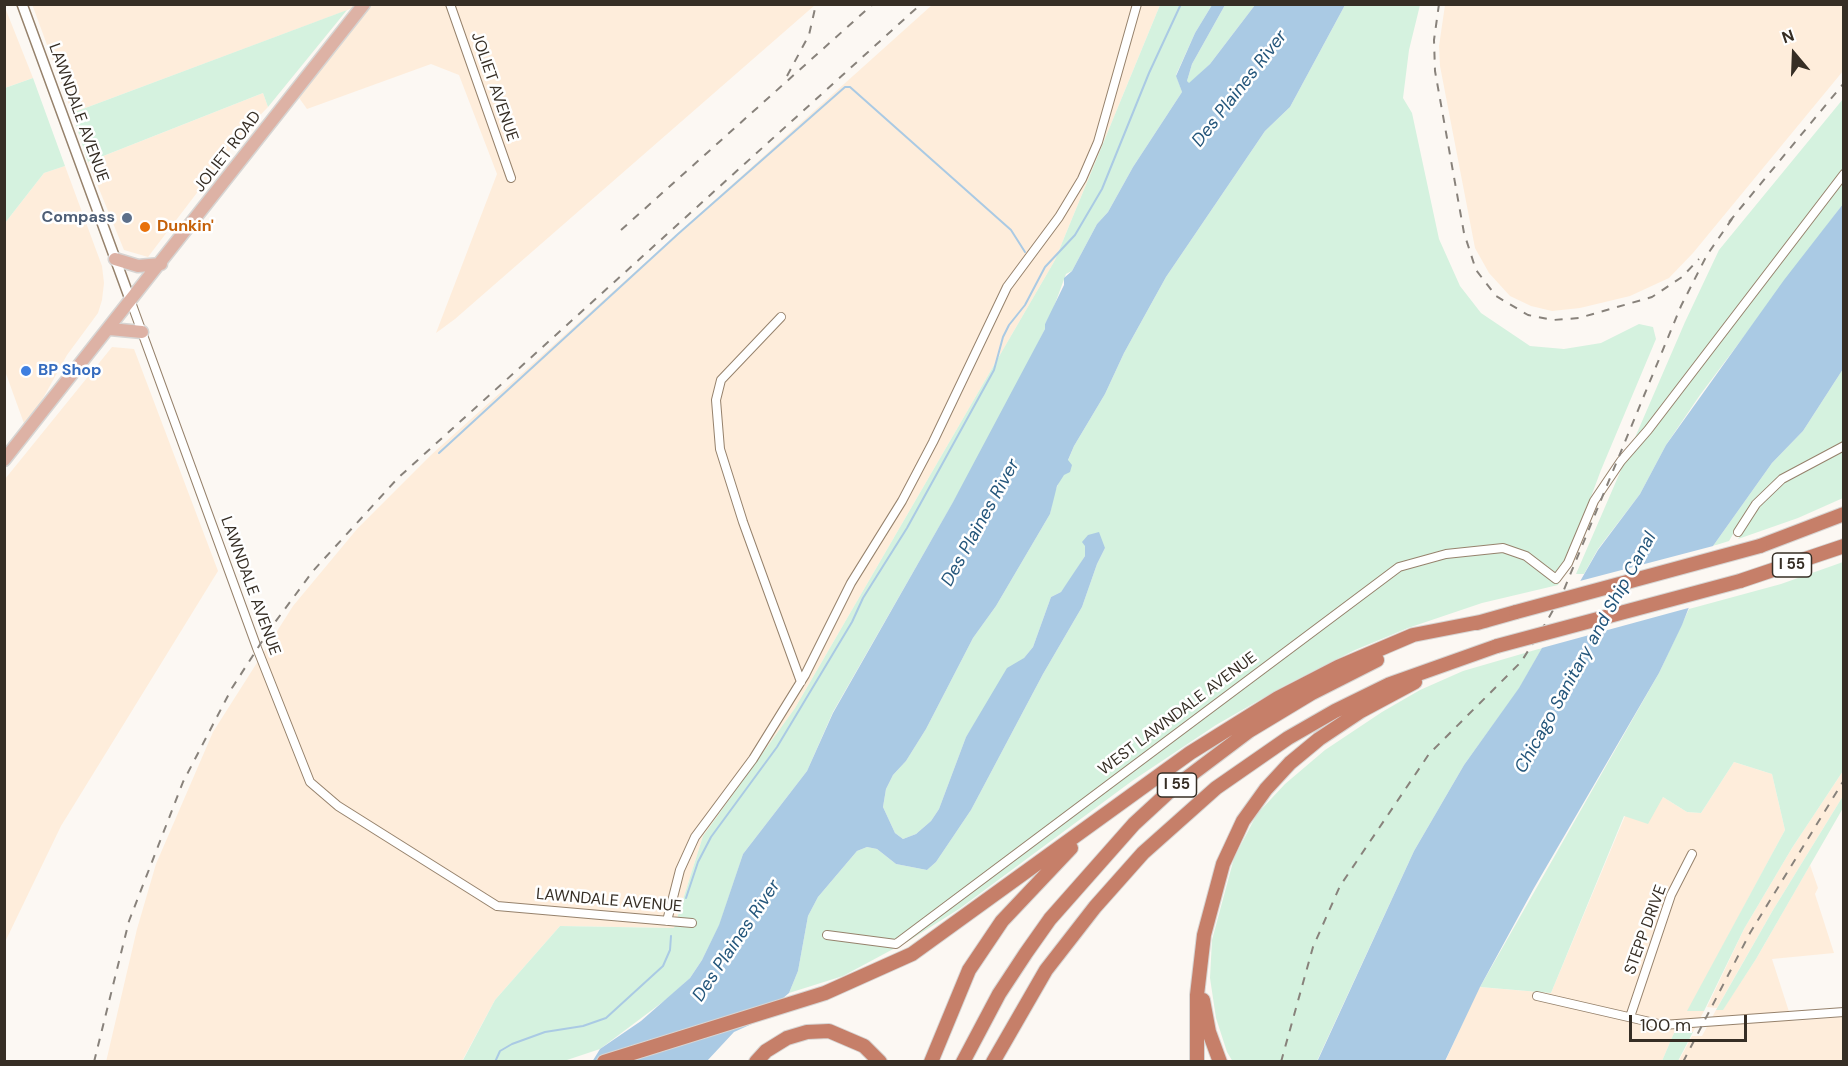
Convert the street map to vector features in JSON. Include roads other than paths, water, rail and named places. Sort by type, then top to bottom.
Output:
[{"type":"highway","name":"I 55","points":[[963,1062],[999,994],[1050,919],[1134,824],[1172,789],[1249,731],[1332,682],[1403,649],[1516,612],[1760,546],[1844,514]]},
{"type":"highway","name":"I 55","points":[[993,1062],[1046,970],[1095,907],[1178,820],[1216,788],[1288,738],[1390,684],[1461,657],[1740,581],[1844,546]]},
{"type":"highway","points":[[603,1062],[825,993],[912,954],[1230,726],[1328,672],[1413,635],[1485,621]]},
{"type":"highway","points":[[1197,1062],[1197,995],[1204,934],[1223,864],[1243,821],[1266,789],[1290,763],[1319,738],[1361,711],[1461,657]]},
{"type":"highway","points":[[931,1062],[969,970],[1002,921],[1058,860],[1109,811]]},
{"type":"highway","points":[[1204,934],[1201,981],[1203,1006],[1220,1062]]},
{"type":"highway","points":[[756,1062],[766,1051],[787,1038],[807,1032],[829,1031],[864,1046],[880,1062]]},
{"type":"main road","name":"JOLIET ROAD","points":[[4,460],[110,329],[364,4]]},
{"type":"main road","points":[[115,259],[138,266],[161,264]]},
{"type":"main road","points":[[110,329],[142,332]]},
{"type":"street","name":"LAWNDALE AVENUE","points":[[22,4],[257,648],[310,782],[338,806],[497,906],[692,923]]},
{"type":"street","name":"JOLIET AVENUE","points":[[450,4],[512,178]]},
{"type":"street","points":[[668,921],[680,870],[694,837],[753,759],[801,682],[851,583],[902,501],[933,442],[1007,287],[1059,217],[1082,179],[1098,142],[1137,4]]},
{"type":"street","name":"WEST LAWNDALE AVENUE","points":[[827,935],[896,944],[1399,567],[1446,554],[1503,548],[1526,556],[1556,579],[1568,562],[1594,501],[1621,461],[1648,430],[1844,174]]},
{"type":"street","points":[[781,317],[721,380],[716,400],[720,449],[801,682]]},
{"type":"street","points":[[1738,532],[1755,504],[1782,479],[1844,446]]},
{"type":"street","name":"STEPP DRIVE","points":[[1630,1017],[1671,895],[1692,854]]},
{"type":"street","points":[[1538,996],[1649,1023],[1678,1024],[1844,1012]]},
{"type":"water","name":"Des Plaines River","points":[[1212,5],[1225,5],[1192,64],[1187,81],[1189,83],[1210,64],[1255,5],[1345,5],[1290,107],[1265,131],[1166,277],[1124,353],[1105,394],[1074,446],[1068,460],[1072,465],[1070,472],[1064,475],[1057,486],[1050,514],[996,606],[973,638],[926,729],[906,761],[893,775],[886,789],[883,807],[895,833],[903,839],[916,834],[931,821],[939,809],[966,737],[1007,668],[1024,658],[1033,647],[1051,597],[1061,592],[1085,556],[1085,546],[1082,542],[1088,535],[1099,532],[1105,548],[1082,607],[1043,674],[971,810],[936,862],[927,870],[896,864],[877,849],[867,847],[857,851],[818,897],[808,916],[798,971],[789,993],[754,1023],[734,1032],[707,1061],[592,1062],[600,1049],[641,1021],[690,978],[702,960],[719,925],[743,854],[807,771],[833,713],[953,502],[1045,329],[1045,324],[1064,285],[1064,278],[1072,271],[1097,224],[1108,212],[1133,167],[1182,92],[1176,76],[1195,33]]},
{"type":"water","name":"Chicago Sanitary and Ship Canal","points":[[1843,204],[1843,369],[1803,431],[1772,463],[1713,546],[1682,625],[1659,673],[1534,888],[1480,987],[1445,1061],[1317,1062],[1414,851],[1464,765],[1519,688],[1598,550],[1640,494],[1666,445],[1784,280]]},
{"type":"waterway","points":[[686,898],[698,862],[711,837],[777,747],[852,622],[863,598],[907,528],[994,370],[1003,337],[1009,325],[1025,305],[1045,267],[1075,235],[1102,189],[1149,73],[1181,4]]},
{"type":"waterway","points":[[439,453],[678,234],[845,87],[850,87],[1011,230],[1025,252]]},
{"type":"waterway","points":[[495,1062],[500,1051],[512,1044],[545,1032],[583,1026],[606,1018],[663,966],[670,950],[671,936]]},
{"type":"railway","points":[[787,76],[809,35],[816,4]]},
{"type":"railway","points":[[621,230],[873,4]]},
{"type":"railway","points":[[94,1062],[129,921],[183,782],[232,688],[270,629],[313,571],[398,478],[921,4]]},
{"type":"railway","points":[[1439,4],[1434,40],[1435,71],[1464,233],[1476,270],[1496,296],[1528,315],[1553,320],[1579,318],[1652,297],[1682,277],[1699,259]]},
{"type":"railway","points":[[1729,222],[1844,83]]},
{"type":"railway","points":[[1281,1062],[1313,947],[1340,886],[1429,754],[1521,662],[1547,621],[1563,592],[1681,306],[1707,255],[1734,216]]},
{"type":"railway","points":[[1683,1062],[1750,933],[1844,780]]},
{"type":"place","name":"Compass","points":[[127,218]]},
{"type":"place","name":"Dunkin'","points":[[145,227]]},
{"type":"place","name":"BP Shop","points":[[26,371]]}]
